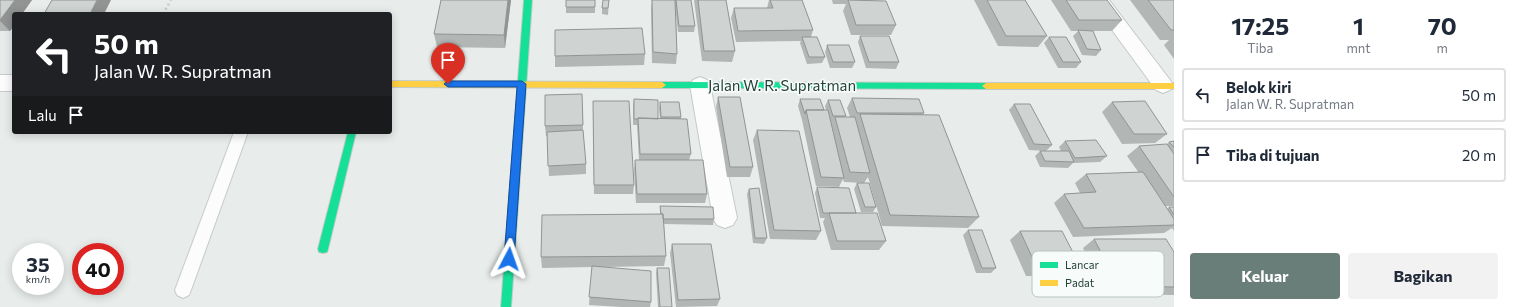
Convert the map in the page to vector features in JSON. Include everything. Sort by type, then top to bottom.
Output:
[{"type":"street","points":[[506,307],[528,0]]},
{"type":"street","points":[[1099,0],[1168,86]]},
{"type":"street","points":[[0,83],[12,83]]},
{"type":"street","name":"Jalan W. R. Supratman","points":[[392,84],[1168,86]]},
{"type":"street","points":[[700,85],[726,218]]},
{"type":"street","points":[[323,249],[352,134]]},
{"type":"lane","points":[[183,290],[240,134]]},
{"type":"path","points":[[164,12],[171,0]]},
{"type":"building","points":[[0,0],[15,0],[0,20]]},
{"type":"building","points":[[52,0],[97,0],[91,12],[45,12]]},
{"type":"building","points":[[441,0],[508,0],[504,35],[434,34]]},
{"type":"building","points":[[566,0],[595,0],[595,7],[566,7]]},
{"type":"building","points":[[603,0],[609,0],[608,8],[602,8]]},
{"type":"building","points":[[652,0],[675,0],[677,54],[653,52]]},
{"type":"building","points":[[676,0],[691,0],[695,26],[679,26]]},
{"type":"building","points":[[698,0],[726,0],[735,51],[704,51]]},
{"type":"building","points":[[770,0],[802,0],[813,30],[738,31],[734,8],[773,8]]},
{"type":"building","points":[[848,0],[886,1],[896,25],[856,25]]},
{"type":"building","points":[[987,0],[1025,0],[1047,36],[1006,36]]},
{"type":"building","points":[[1066,0],[1107,0],[1122,20],[1079,20]]},
{"type":"building","points":[[1148,0],[1174,0],[1174,30],[1171,30]]},
{"type":"building","points":[[642,28],[645,54],[555,56],[555,30]]},
{"type":"building","points":[[1078,30],[1093,31],[1101,50],[1087,49]]},
{"type":"building","points":[[860,36],[889,36],[899,62],[869,62]]},
{"type":"building","points":[[802,37],[817,37],[825,57],[809,57]]},
{"type":"building","points":[[1049,37],[1066,37],[1081,62],[1063,62]]},
{"type":"building","points":[[827,45],[849,45],[855,62],[833,62]]},
{"type":"building","points":[[582,94],[583,125],[545,126],[545,95]]},
{"type":"building","points":[[718,97],[740,97],[753,167],[730,167]]},
{"type":"building","points":[[852,98],[919,99],[924,113],[857,113]]},
{"type":"building","points":[[634,99],[658,100],[658,119],[634,119]]},
{"type":"building","points":[[800,99],[820,99],[824,110],[806,110],[805,114]]},
{"type":"building","points":[[828,100],[840,100],[846,116],[833,116]]},
{"type":"building","points":[[593,101],[629,101],[634,185],[594,185]]},
{"type":"building","points":[[1145,101],[1167,134],[1134,134],[1112,102]]},
{"type":"building","points":[[660,102],[679,102],[681,117],[661,117]]},
{"type":"building","points":[[1014,104],[1030,104],[1052,145],[1034,144]]},
{"type":"building","points":[[806,110],[828,110],[844,178],[821,177]]},
{"type":"building","points":[[860,114],[939,115],[979,217],[890,215]]},
{"type":"building","points":[[835,117],[855,117],[870,173],[850,172]]},
{"type":"building","points":[[638,118],[687,119],[691,154],[640,154]]},
{"type":"building","points":[[583,130],[586,164],[548,166],[547,132]]},
{"type":"building","points":[[757,130],[799,131],[821,231],[774,230]]},
{"type":"building","points":[[1096,140],[1107,156],[1075,158],[1065,141]]},
{"type":"building","points":[[1174,141],[1174,147],[1169,142]]},
{"type":"building","points":[[1167,144],[1174,154],[1174,197],[1139,146]]},
{"type":"building","points":[[1040,151],[1069,151],[1074,162],[1045,161]]},
{"type":"building","points":[[635,160],[703,160],[707,194],[637,194]]},
{"type":"building","points":[[1143,172],[1174,219],[1174,225],[1084,228],[1064,194],[1096,192],[1086,174]]},
{"type":"building","points":[[857,183],[869,183],[876,207],[865,207]]},
{"type":"building","points":[[817,187],[849,188],[856,213],[823,213]]},
{"type":"building","points":[[759,188],[767,238],[755,238],[749,189]]},
{"type":"building","points":[[660,206],[713,207],[714,219],[663,219]]},
{"type":"building","points":[[1169,207],[1174,207],[1174,215]]},
{"type":"building","points":[[829,213],[877,213],[886,241],[837,241]]},
{"type":"building","points":[[663,214],[666,256],[541,257],[542,215]]},
{"type":"building","points":[[968,230],[982,230],[996,268],[982,268]]},
{"type":"building","points":[[1020,231],[1062,231],[1072,251],[1032,251],[1032,257]]},
{"type":"building","points":[[1094,239],[1166,239],[1174,252],[1174,287],[1164,287],[1164,251],[1100,251]]},
{"type":"building","points":[[672,244],[711,244],[720,299],[678,300]]},
{"type":"building","points":[[592,266],[651,271],[651,302],[589,297]]},
{"type":"building","points":[[657,268],[669,268],[672,307],[660,307]]},
{"type":"traffic: fast","points":[[506,307],[528,0]]},
{"type":"traffic: fast","points":[[662,85],[986,86]]},
{"type":"traffic: fast","points":[[323,249],[352,134]]},
{"type":"traffic: slow","points":[[392,84],[662,85]]},
{"type":"traffic: slow","points":[[986,86],[1174,86]]},
{"type":"route","points":[[448,84],[522,84],[509,259]]}]
